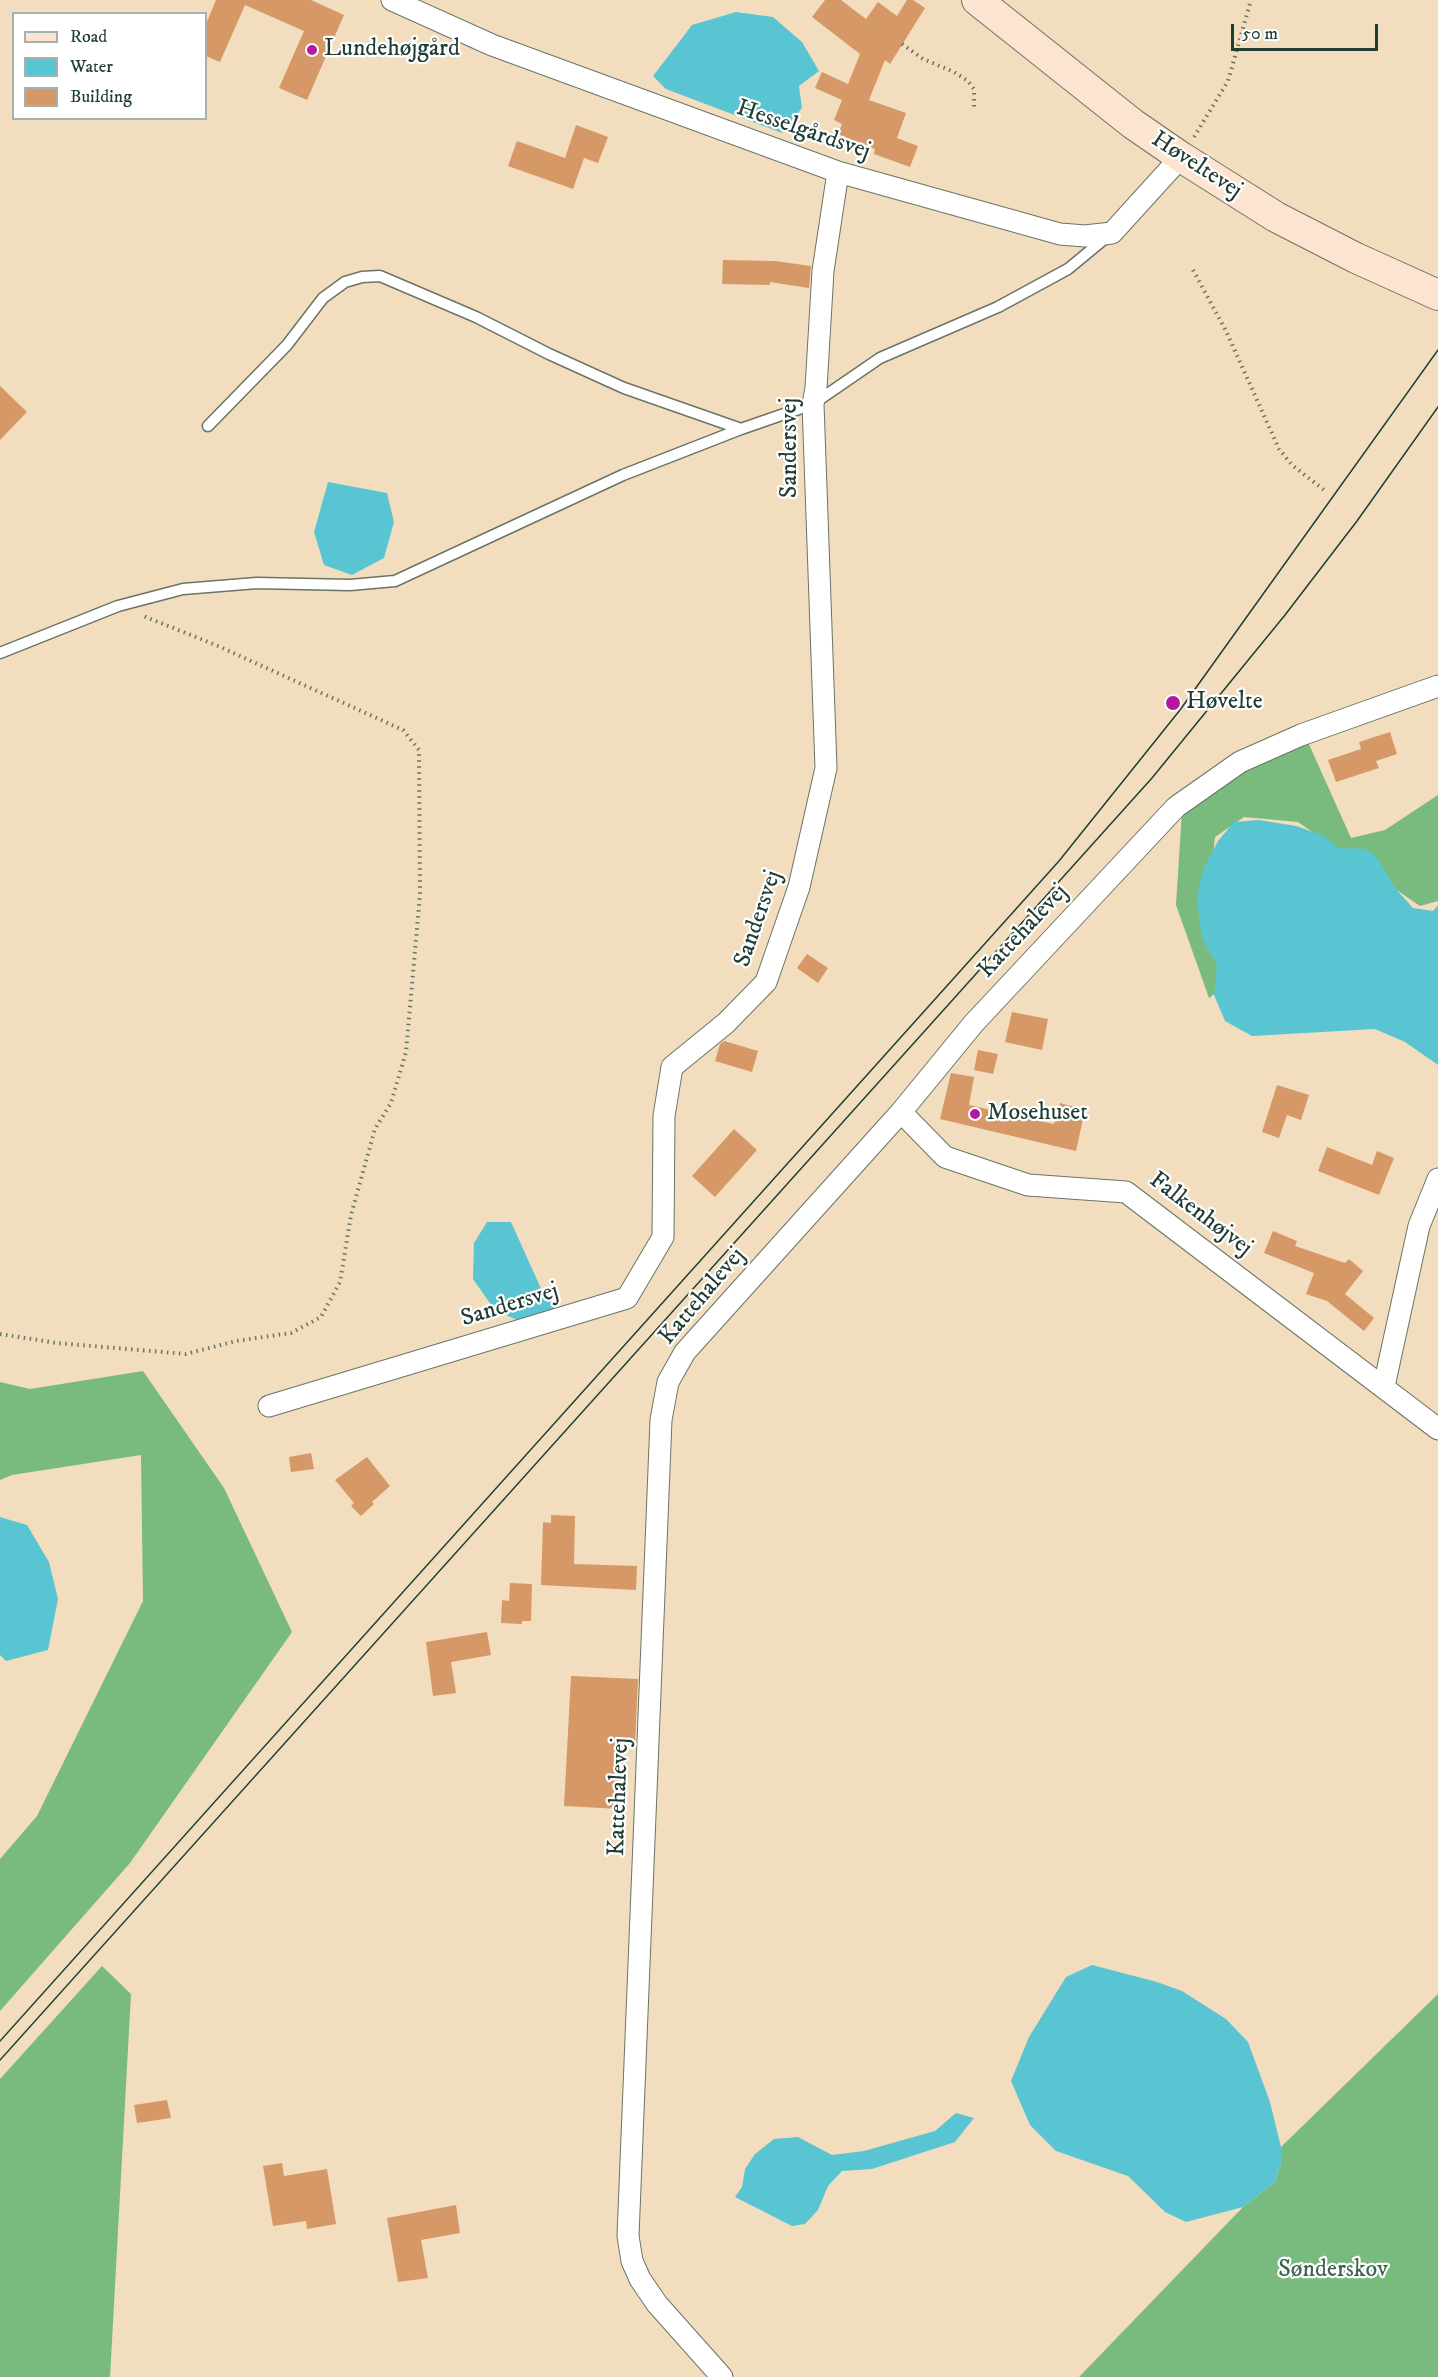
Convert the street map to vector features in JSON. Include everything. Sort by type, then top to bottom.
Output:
[{"type":"street","name":"Hesselgårdsvej","points":[[393,0],[492,45],[838,172],[1060,234],[1085,236],[1112,233]]},
{"type":"street","name":"Høveltevej","points":[[977,0],[1132,124],[1181,158],[1276,217],[1356,258],[1438,295]]},
{"type":"street","points":[[1112,233],[1181,158]]},
{"type":"street","name":"Sandersvej","points":[[269,1406],[627,1298],[663,1237],[664,1116],[672,1067],[726,1023],[766,982],[799,887],[826,768],[813,404],[823,272],[838,172]]},
{"type":"street","name":"Kattehalevej","points":[[722,2377],[657,2304],[640,2279],[632,2261],[628,2236],[661,1420],[668,1382],[685,1352],[901,1112],[974,1023],[1176,807],[1240,762],[1301,735],[1438,686]]},
{"type":"street","name":"Falkenhøjvej","points":[[901,1112],[945,1157],[1028,1185],[1126,1192],[1438,1429]]},
{"type":"street","points":[[1384,1386],[1419,1226],[1438,1179]]},
{"type":"lane","points":[[0,653],[118,606],[183,588],[257,583],[350,585],[395,581],[623,475],[813,404],[880,358],[998,307],[1068,269],[1112,233]]},
{"type":"lane","points":[[208,426],[287,345],[323,298],[345,282],[362,277],[380,276],[476,317],[624,388],[741,429]]},
{"type":"path","points":[[1181,158],[1228,81],[1251,0]]},
{"type":"path","points":[[902,44],[923,59],[969,81],[974,89],[974,108]]},
{"type":"path","points":[[1193,270],[1226,331],[1279,449],[1292,465],[1324,490]]},
{"type":"path","points":[[0,1334],[68,1344],[186,1354],[236,1341],[291,1333],[321,1317],[340,1282],[351,1215],[375,1129],[391,1102],[406,1052],[420,894],[419,750],[403,730],[218,646],[118,606]]},
{"type":"green space","points":[[1308,742],[1351,838],[1385,830],[1438,795],[1438,901],[1420,906],[1298,822],[1244,817],[1215,837],[1205,936],[1229,983],[1209,998],[1176,905],[1183,795]]},
{"type":"green space","points":[[143,1371],[224,1488],[292,1632],[130,1863],[0,2011],[0,1859],[37,1816],[143,1601],[141,1455],[12,1475],[0,1480],[0,1382],[30,1389]]},
{"type":"green space","points":[[102,1966],[131,1994],[110,2377],[0,2377],[0,2079]]},
{"type":"green space","name":"Sønderskov","points":[[1438,1994],[1438,2377],[1079,2377],[1243,2207],[1275,2182],[1281,2163],[1281,2147]]},
{"type":"water","points":[[736,12],[773,17],[802,42],[819,71],[799,86],[802,108],[782,133],[666,89],[653,76],[692,25]]},
{"type":"water","points":[[328,482],[387,493],[394,522],[384,558],[352,575],[324,565],[314,532]]},
{"type":"water","points":[[1259,820],[1296,826],[1322,835],[1339,848],[1367,849],[1377,858],[1396,889],[1413,908],[1433,911],[1438,905],[1438,1065],[1405,1042],[1375,1029],[1252,1036],[1225,1021],[1214,995],[1217,965],[1202,938],[1197,898],[1203,870],[1218,841],[1234,822]]},
{"type":"water","points":[[487,1222],[511,1222],[543,1293],[555,1303],[556,1312],[525,1324],[494,1309],[473,1279],[474,1243]]},
{"type":"water","points":[[0,1517],[27,1525],[49,1562],[58,1599],[48,1650],[6,1661],[0,1655]]},
{"type":"water","points":[[1092,1965],[1182,1991],[1226,2019],[1248,2042],[1270,2102],[1281,2147],[1281,2163],[1275,2182],[1243,2207],[1186,2222],[1165,2212],[1128,2176],[1056,2151],[1030,2125],[1011,2081],[1029,2037],[1066,1977]]},
{"type":"water","points":[[956,2113],[974,2118],[955,2142],[872,2169],[842,2171],[828,2186],[818,2210],[805,2224],[792,2226],[735,2197],[742,2187],[745,2169],[755,2154],[774,2139],[798,2137],[832,2155],[864,2151],[935,2131]]},
{"type":"building","name":"Lundehøjgård","points":[[216,0],[311,0],[344,15],[307,100],[279,88],[304,31],[245,5],[220,62],[207,56],[207,22]]},
{"type":"building","points":[[825,0],[841,0],[866,19],[878,2],[897,16],[907,0],[913,0],[925,8],[890,64],[885,60],[869,100],[906,113],[897,138],[918,146],[910,167],[874,154],[875,149],[838,134],[842,124],[834,120],[842,100],[815,88],[822,72],[848,84],[860,54],[812,17]]},
{"type":"building","points":[[576,125],[608,137],[598,163],[584,158],[573,189],[508,166],[517,141],[565,158]]},
{"type":"building","points":[[723,260],[775,261],[811,266],[809,288],[770,282],[770,285],[722,284]]},
{"type":"building","points":[[0,386],[27,412],[0,440]]},
{"type":"building","points":[[1390,732],[1397,754],[1376,761],[1379,768],[1336,782],[1328,760],[1361,749],[1359,742]]},
{"type":"building","points":[[807,954],[828,968],[818,983],[797,968]]},
{"type":"building","points":[[1012,1012],[1048,1019],[1042,1050],[1005,1042]]},
{"type":"building","points":[[724,1041],[758,1051],[752,1072],[715,1061],[720,1044]]},
{"type":"building","points":[[978,1050],[998,1054],[993,1074],[974,1070]]},
{"type":"building","name":"Mosehuset","points":[[951,1073],[974,1077],[969,1105],[1054,1124],[1060,1103],[1085,1110],[1076,1151],[940,1119]]},
{"type":"building","points":[[1277,1085],[1309,1095],[1301,1120],[1287,1115],[1279,1138],[1262,1132]]},
{"type":"building","points":[[734,1129],[757,1150],[715,1197],[692,1176]]},
{"type":"building","points":[[1327,1147],[1372,1165],[1377,1151],[1394,1158],[1379,1195],[1318,1171]]},
{"type":"building","points":[[1273,1231],[1297,1241],[1295,1246],[1345,1263],[1349,1259],[1363,1271],[1345,1294],[1374,1318],[1364,1331],[1327,1301],[1306,1294],[1314,1273],[1264,1253]]},
{"type":"building","points":[[311,1453],[314,1469],[291,1472],[289,1457]]},
{"type":"building","points":[[367,1457],[390,1486],[372,1502],[374,1504],[361,1516],[351,1506],[354,1503],[335,1480]]},
{"type":"building","points":[[551,1515],[575,1516],[574,1564],[637,1566],[636,1590],[541,1585],[543,1522],[551,1523]]},
{"type":"building","points":[[510,1583],[532,1584],[531,1621],[522,1621],[522,1624],[501,1623],[502,1600],[509,1601]]},
{"type":"building","points":[[487,1632],[491,1655],[451,1662],[456,1693],[433,1696],[426,1642]]},
{"type":"building","points":[[571,1676],[638,1679],[635,1745],[625,1744],[621,1809],[564,1806]]},
{"type":"building","points":[[167,2100],[171,2118],[137,2123],[134,2105]]},
{"type":"building","points":[[282,2163],[284,2176],[327,2169],[336,2224],[307,2229],[306,2221],[273,2226],[263,2166]]},
{"type":"building","points":[[456,2205],[460,2233],[421,2240],[428,2278],[398,2282],[387,2218]]},
{"type":"tram line","points":[[0,2041],[1059,861],[1180,710],[1438,350]]},
{"type":"tram line","points":[[0,2060],[1152,778],[1285,615],[1357,521],[1438,407]]},
{"type":"place","name":"Lundehøjgård","points":[[312,50]]},
{"type":"place","name":"Høvelte","points":[[1173,703]]},
{"type":"place","name":"Mosehuset","points":[[975,1114]]}]
